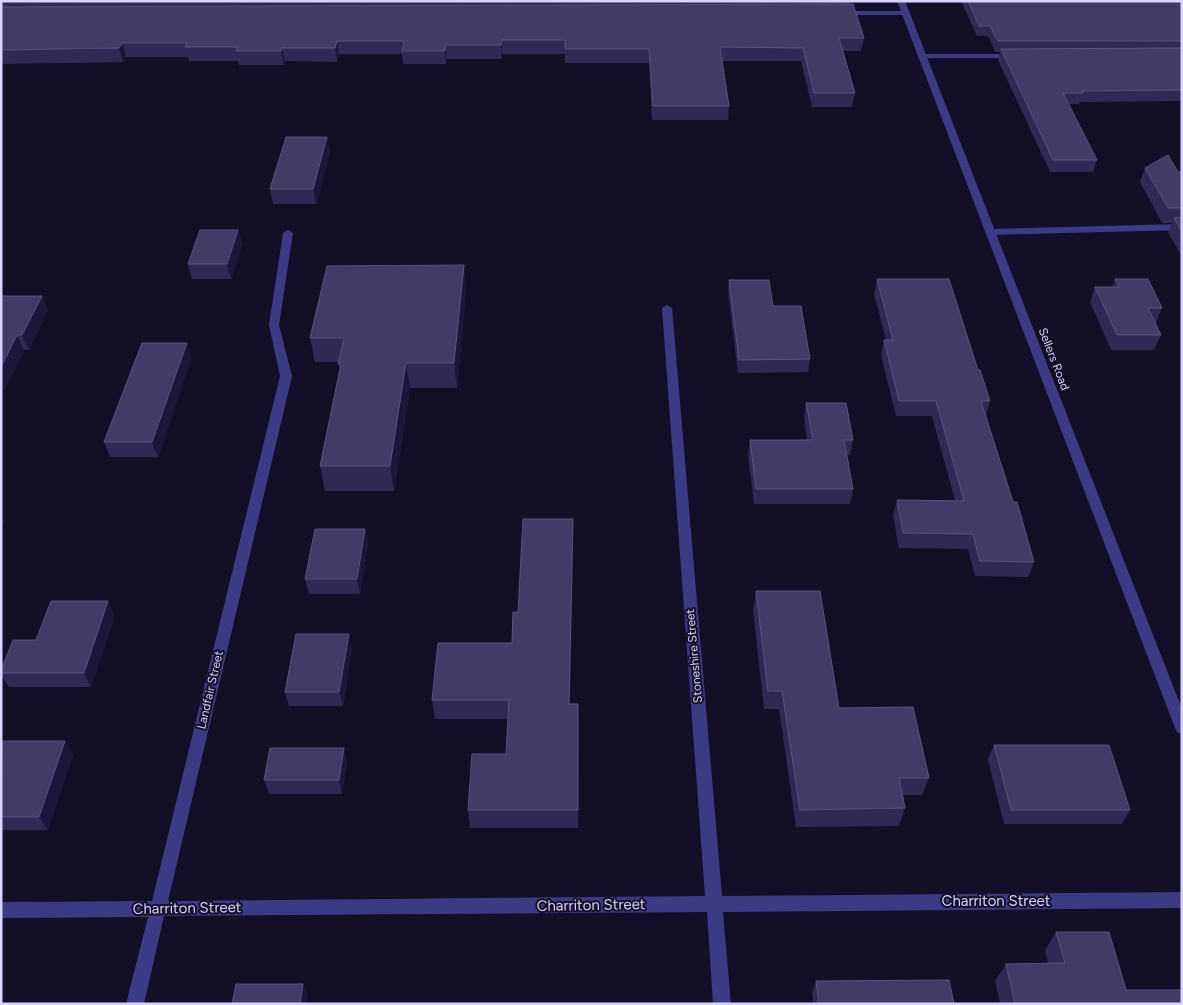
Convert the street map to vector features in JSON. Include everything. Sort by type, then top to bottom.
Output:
[{"type":"street","name":"Sellers Road","points":[[901,1],[1182,728]]},
{"type":"street","points":[[826,13],[905,13]]},
{"type":"street","points":[[922,56],[1022,56]]},
{"type":"street","points":[[990,232],[1182,227]]},
{"type":"street","name":"Landfair Street","points":[[135,1004],[286,376],[274,325],[288,233]]},
{"type":"street","name":"Stoneshire Street","points":[[666,308],[722,1004]]},
{"type":"street","name":"Charriton Street","points":[[1,910],[1182,900]]},
{"type":"building","points":[[968,1],[1182,1],[1182,41],[998,41],[990,26],[979,26]]},
{"type":"building","points":[[853,4],[864,38],[839,38],[855,93],[814,93],[803,48],[720,47],[729,106],[653,106],[649,49],[565,49],[565,40],[502,40],[501,45],[446,45],[445,51],[402,51],[404,41],[337,41],[335,48],[282,48],[281,51],[236,51],[238,47],[185,47],[187,43],[122,43],[119,48],[1,50],[1,7]]},
{"type":"building","points":[[1182,48],[1182,90],[1082,91],[1083,93],[1063,93],[1097,160],[1053,160],[1001,49]]},
{"type":"building","points":[[286,137],[327,137],[313,189],[270,189]]},
{"type":"building","points":[[1168,155],[1178,172],[1182,172],[1182,208],[1168,208],[1145,168]]},
{"type":"building","points":[[1182,217],[1182,232],[1174,218]]},
{"type":"building","points":[[200,230],[238,230],[227,264],[188,264]]},
{"type":"building","points":[[464,265],[454,363],[406,363],[390,466],[320,466],[341,364],[338,364],[344,338],[310,338],[327,266]]},
{"type":"building","points":[[877,279],[949,279],[990,401],[981,401],[1013,502],[1017,502],[1034,562],[980,561],[973,534],[903,533],[897,500],[964,501],[936,401],[899,401],[884,340],[893,340]]},
{"type":"building","points":[[1115,279],[1148,279],[1162,308],[1148,308],[1161,335],[1117,335],[1095,287],[1119,287]]},
{"type":"building","points":[[729,280],[769,280],[773,306],[801,306],[810,359],[739,360]]},
{"type":"building","points":[[1,296],[42,296],[22,335],[17,335],[1,367]]},
{"type":"building","points":[[142,343],[187,343],[152,442],[104,442]]},
{"type":"building","points":[[806,403],[846,403],[853,440],[844,440],[853,489],[756,489],[750,440],[813,440]]},
{"type":"building","points":[[523,519],[573,519],[569,704],[578,704],[578,810],[468,810],[472,754],[506,754],[509,700],[432,700],[438,643],[512,643],[513,612],[518,612]]},
{"type":"building","points":[[315,529],[365,529],[357,579],[305,579]]},
{"type":"building","points":[[756,591],[820,591],[839,708],[913,707],[929,778],[899,778],[905,808],[800,810],[782,691],[768,691]]},
{"type":"building","points":[[51,601],[108,601],[84,673],[1,673],[13,640],[36,640]]},
{"type":"building","points":[[296,634],[349,634],[339,692],[285,692]]},
{"type":"building","points":[[2,741],[65,741],[39,817],[1,817]]},
{"type":"building","points":[[994,745],[1109,745],[1130,810],[1011,810]]},
{"type":"building","points":[[270,748],[344,748],[339,780],[264,780]]},
{"type":"building","points":[[1056,932],[1109,932],[1126,990],[1182,990],[1182,1004],[1015,1004],[1006,964],[1065,963]]},
{"type":"building","points":[[949,980],[954,1004],[819,1004],[816,981]]},
{"type":"building","points":[[236,984],[303,984],[300,1004],[232,1004]]}]
